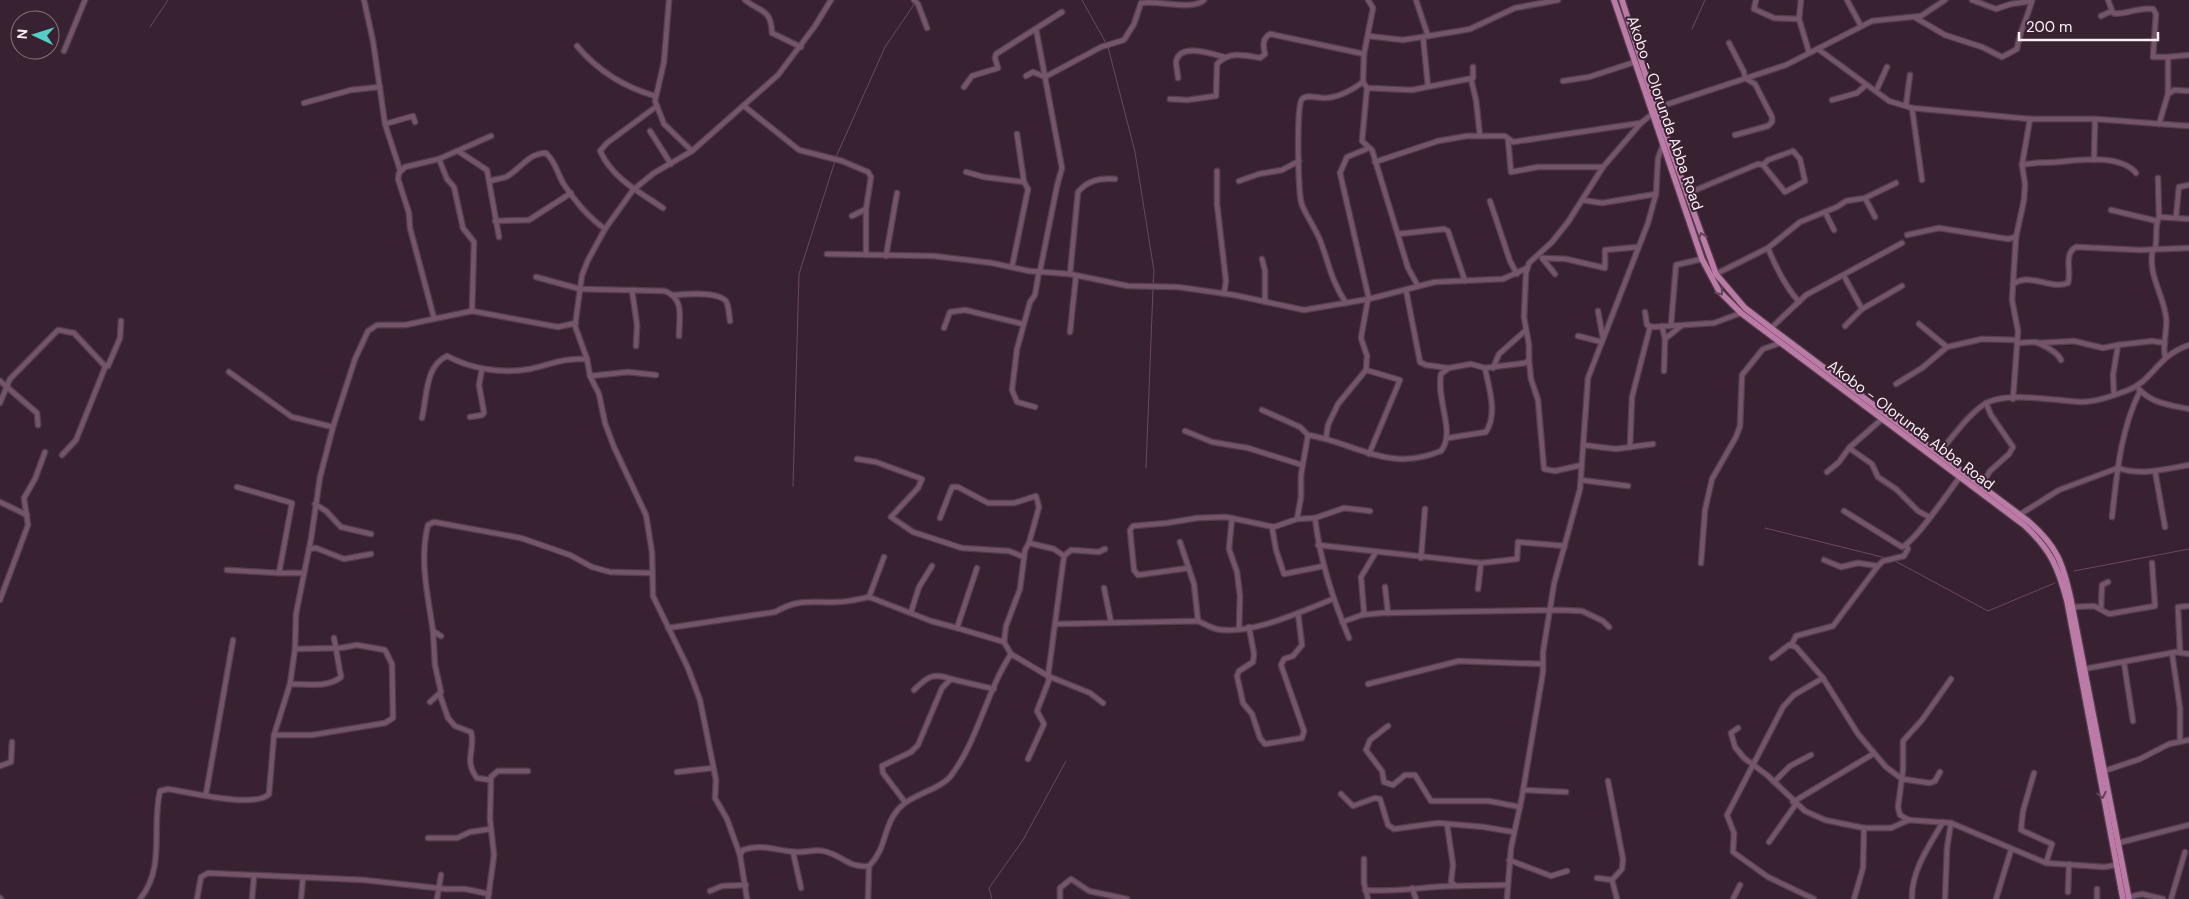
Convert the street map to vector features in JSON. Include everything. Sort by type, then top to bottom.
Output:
[{"type":"main road","name":"Akobo - Olorunda Abba Road","points":[[1614,0],[1651,115],[1702,259],[1719,291],[1741,313],[1780,342],[1939,453],[2041,533],[2055,550],[2065,572],[2073,607],[2073,624],[2116,865],[2127,898]]},
{"type":"main road","name":"Akobo - Olorunda Abba Road","points":[[1622,0],[1656,108],[1716,274],[1746,308],[1875,409],[1882,419],[2024,525],[2049,551],[2059,574],[2084,669],[2127,898]]},
{"type":"main road","points":[[1621,21],[1628,18]]},
{"type":"street","points":[[64,51],[85,0]]},
{"type":"street","points":[[364,0],[385,124],[400,170],[398,179],[409,213],[410,228],[434,318]]},
{"type":"street","points":[[669,0],[664,62],[655,96],[664,124],[692,151]]},
{"type":"street","points":[[745,0],[767,13],[771,22],[772,32],[801,47]]},
{"type":"street","points":[[747,899],[740,855],[726,818],[715,798],[716,780],[698,692],[653,596],[652,552],[646,514],[614,447],[603,416],[600,394],[590,376],[587,359],[575,326],[582,275],[605,229],[633,190],[654,173],[692,151],[778,75],[801,47],[831,0]]},
{"type":"street","points":[[914,0],[918,4],[927,28]]},
{"type":"street","points":[[1045,77],[1101,47],[1124,40],[1134,24],[1141,3],[1161,1],[1196,5],[1204,0]]},
{"type":"street","points":[[1368,0],[1373,2],[1364,54],[1362,82],[1367,88],[1362,141],[1369,148],[1375,162],[1408,268],[1418,286]]},
{"type":"street","points":[[1416,0],[1426,36],[1428,86]]},
{"type":"street","points":[[1368,36],[1403,40],[1470,29],[1516,8],[1558,0]]},
{"type":"street","points":[[1756,0],[1754,9],[1765,16],[1784,20],[1798,19]]},
{"type":"street","points":[[1801,0],[1798,19],[1809,52]]},
{"type":"street","points":[[1847,0],[1861,26]]},
{"type":"street","points":[[1656,108],[1786,65],[1861,26],[1880,19],[1914,18],[1934,10],[1945,0]]},
{"type":"street","points":[[1914,18],[1945,35],[1982,47],[2002,57],[2017,49],[2020,32],[2027,21],[2032,0],[1996,9],[1972,0]]},
{"type":"street","points":[[2108,0],[2112,11],[2117,14],[2141,7],[2153,9],[2156,14],[2153,56],[2189,55]]},
{"type":"street","points":[[2101,16],[2112,11]]},
{"type":"street","points":[[964,87],[972,76],[998,68],[995,58],[996,54],[1062,12]]},
{"type":"street","points":[[1035,407],[1017,402],[1013,395],[1017,348],[1030,302],[1035,295],[1056,186],[1062,172],[1036,29]]},
{"type":"street","points":[[1178,78],[1176,61],[1178,57],[1186,52],[1192,50],[1224,57],[1240,54],[1260,58],[1264,54],[1263,45],[1266,37],[1270,34],[1364,54]]},
{"type":"street","points":[[1729,43],[1744,72],[1744,78]]},
{"type":"street","points":[[577,46],[588,59],[630,88],[655,96]]},
{"type":"street","points":[[1818,49],[1866,85],[1877,89],[1889,100],[1912,108],[2030,119],[2096,120],[2189,126]]},
{"type":"street","points":[[1170,99],[1187,100],[1216,96],[1217,64],[1224,57]]},
{"type":"street","points":[[2159,124],[2168,94],[2168,57]]},
{"type":"street","points":[[1563,81],[1589,77],[1635,62]]},
{"type":"street","points":[[1473,67],[1474,76],[1471,79],[1476,100],[1480,136]]},
{"type":"street","points":[[1877,89],[1887,67]]},
{"type":"street","points":[[1026,76],[1033,72],[1045,77]]},
{"type":"street","points":[[1906,105],[1910,75]]},
{"type":"street","points":[[1736,135],[1768,126],[1772,122],[1772,117],[1756,84],[1744,78]]},
{"type":"street","points":[[1367,88],[1412,90],[1471,79]]},
{"type":"street","points":[[1346,303],[1333,283],[1319,238],[1302,204],[1299,162],[1299,104],[1302,98],[1307,96],[1329,97],[1343,94],[1362,82]]},
{"type":"street","points":[[1832,100],[1857,93],[1866,85]]},
{"type":"street","points":[[304,103],[351,90],[380,88]]},
{"type":"street","points":[[2168,94],[2174,90],[2189,91]]},
{"type":"street","points":[[657,106],[600,150],[613,172],[633,190],[663,208]]},
{"type":"street","points":[[744,106],[798,150],[842,161],[868,172],[871,177],[866,209],[866,255]]},
{"type":"street","points":[[1912,108],[1922,180]]},
{"type":"street","points":[[1582,465],[1554,471],[1544,468],[1538,400],[1531,379],[1529,345],[1525,331],[1527,271],[1529,263],[1541,257],[1568,222],[1603,167],[1641,123],[1651,115]]},
{"type":"street","points":[[385,124],[413,116],[415,122]]},
{"type":"street","points":[[2013,398],[2017,322],[2012,309],[2013,284],[2016,237],[2024,200],[2025,184],[2022,165],[2030,119]]},
{"type":"street","points":[[2094,160],[2096,120]]},
{"type":"street","points":[[1375,162],[1438,141],[1467,136],[1505,136],[1513,142],[1536,140],[1615,125],[1641,123]]},
{"type":"street","points":[[650,131],[671,164]]},
{"type":"street","points":[[1012,267],[1028,189],[1024,182],[1017,134]]},
{"type":"street","points":[[400,170],[439,159],[491,136]]},
{"type":"street","points":[[1508,139],[1512,172],[1538,167],[1603,167]]},
{"type":"street","points":[[1507,899],[1509,860],[1523,790],[1554,584],[1576,506],[1581,480],[1588,378],[1656,194],[1658,158],[1663,145]]},
{"type":"street","points":[[1326,438],[1328,425],[1338,404],[1366,370],[1367,356],[1361,338],[1369,299],[1340,173],[1346,158],[1369,148]]},
{"type":"street","points":[[1686,194],[1758,164],[1763,165],[1785,192],[1805,181],[1800,159],[1793,150],[1768,160],[1763,165]]},
{"type":"street","points":[[458,151],[487,170],[498,237]]},
{"type":"street","points":[[490,180],[506,177],[522,162],[546,152],[553,159],[563,182],[571,193],[605,229]]},
{"type":"street","points":[[2022,165],[2074,158],[2125,164],[2136,173]]},
{"type":"street","points":[[439,159],[447,179],[454,187],[463,228],[474,242],[472,311]]},
{"type":"street","points":[[1239,181],[1259,174],[1282,170],[1299,162]]},
{"type":"street","points":[[1217,171],[1217,204],[1226,281],[1224,294]]},
{"type":"street","points":[[966,172],[984,177],[1024,182]]},
{"type":"street","points":[[2158,178],[2158,240],[2150,261],[2166,318],[2165,356]]},
{"type":"street","points":[[1070,274],[1078,192],[1086,184],[1096,179],[1115,179]]},
{"type":"street","points":[[1716,274],[1768,248],[1797,224],[1846,201],[1865,198],[1896,183]]},
{"type":"street","points":[[2176,217],[2179,187],[2189,185]]},
{"type":"street","points":[[495,221],[529,220],[571,193]]},
{"type":"street","points":[[886,256],[897,193]]},
{"type":"street","points":[[1582,200],[1602,203],[1656,194]]},
{"type":"street","points":[[1865,198],[1875,217]]},
{"type":"street","points":[[1490,201],[1510,261],[1518,273]]},
{"type":"street","points":[[852,216],[866,209]]},
{"type":"street","points":[[2110,210],[2158,219],[2176,217],[2189,219]]},
{"type":"street","points":[[1825,212],[1834,230]]},
{"type":"street","points":[[1907,235],[1939,228],[2008,239],[2016,237]]},
{"type":"street","points":[[1398,234],[1444,229],[1448,232],[1465,281]]},
{"type":"street","points":[[1771,328],[1799,302],[1818,288],[1844,276],[1902,243]]},
{"type":"street","points":[[1541,257],[1566,259],[1606,268],[1605,250],[1638,247]]},
{"type":"street","points":[[2013,284],[2021,280],[2039,280],[2059,284],[2068,283],[2070,252],[2076,247],[2189,248]]},
{"type":"street","points":[[1768,248],[1776,268],[1799,302]]},
{"type":"street","points":[[827,254],[934,256],[1070,274],[1128,286],[1178,287],[1304,310],[1369,299],[1442,281],[1502,279],[1527,271]]},
{"type":"street","points":[[1541,257],[1555,274]]},
{"type":"street","points":[[1262,259],[1264,263],[1265,302]]},
{"type":"street","points":[[1671,325],[1676,265],[1702,259]]},
{"type":"street","points":[[1070,332],[1076,276]]},
{"type":"street","points":[[1844,276],[1862,309]]},
{"type":"street","points":[[536,277],[580,289],[665,292],[674,295],[700,293],[724,299],[727,304],[730,321]]},
{"type":"street","points":[[1845,326],[1862,309],[1902,286]]},
{"type":"street","points":[[632,290],[636,346]]},
{"type":"street","points":[[1406,290],[1420,362],[1426,365],[1449,368],[1471,364],[1493,368],[1526,363],[1529,360]]},
{"type":"street","points":[[674,295],[679,301],[679,336]]},
{"type":"street","points":[[944,328],[950,312],[965,310],[1023,324]]},
{"type":"street","points":[[140,899],[151,880],[157,858],[160,791],[168,789],[233,800],[266,798],[271,787],[274,735],[290,684],[295,649],[296,614],[309,549],[315,504],[333,427],[355,359],[368,331],[377,325],[405,325],[472,311],[558,327],[576,323]]},
{"type":"street","points":[[1598,311],[1602,341]]},
{"type":"street","points":[[1630,447],[1632,397],[1650,327],[1645,312]]},
{"type":"street","points":[[1650,327],[1714,323],[1741,313]]},
{"type":"street","points":[[62,455],[76,440],[106,365],[113,359],[120,338],[121,321]]},
{"type":"street","points":[[1919,324],[1947,347]]},
{"type":"street","points":[[1662,326],[1666,339],[1664,371]]},
{"type":"street","points":[[1666,339],[1681,326]]},
{"type":"street","points":[[0,403],[16,371],[58,330],[74,333],[106,365]]},
{"type":"street","points":[[1493,368],[1499,354],[1525,331]]},
{"type":"street","points":[[1578,336],[1602,341]]},
{"type":"street","points":[[1896,384],[1922,368],[1947,347],[1982,339],[2039,343],[2074,341],[2104,348],[2152,341],[2165,343]]},
{"type":"street","points":[[1701,563],[1704,544],[1705,510],[1712,479],[1736,437],[1740,426],[1742,375],[1764,349],[1780,342]]},
{"type":"street","points":[[2039,343],[2044,348],[2055,353],[2061,360]]},
{"type":"street","points":[[2114,395],[2114,375],[2118,345]]},
{"type":"street","points":[[1939,453],[1986,403],[2013,398],[2081,402],[2114,395],[2145,381],[2165,356],[2189,345]]},
{"type":"street","points":[[422,418],[428,382],[436,365],[447,356],[482,369],[524,370],[556,360],[587,359]]},
{"type":"street","points":[[1262,410],[1300,427],[1308,435],[1326,438],[1384,459],[1425,457],[1441,451],[1448,438],[1440,393],[1441,374],[1449,368]]},
{"type":"street","points":[[1448,438],[1486,432],[1492,422],[1491,400],[1485,368]]},
{"type":"street","points":[[470,417],[484,413],[480,385],[482,369]]},
{"type":"street","points":[[1366,370],[1400,380],[1369,454]]},
{"type":"street","points":[[229,372],[292,417],[333,427]]},
{"type":"street","points":[[590,376],[628,372],[656,375]]},
{"type":"street","points":[[0,381],[37,413],[38,425]]},
{"type":"street","points":[[2137,386],[2140,391],[2163,404],[2189,409]]},
{"type":"street","points":[[2112,517],[2118,468],[2132,410],[2140,391]]},
{"type":"street","points":[[1981,486],[1990,471],[2009,454],[2013,447],[1991,415],[1986,403]]},
{"type":"street","points":[[1827,472],[1839,462],[1849,448],[1882,419]]},
{"type":"street","points":[[1185,432],[1212,442],[1248,448],[1302,465]]},
{"type":"street","points":[[1298,519],[1302,465],[1308,435]]},
{"type":"street","points":[[1583,446],[1616,449],[1653,444]]},
{"type":"street","points":[[1849,448],[1872,464],[1878,477],[1896,489],[1918,511],[1929,517]]},
{"type":"street","points":[[0,600],[28,525],[24,498],[35,479],[45,452]]},
{"type":"street","points":[[857,459],[876,462],[922,479],[918,488],[891,517],[902,526],[913,532],[962,548],[1009,550],[1024,557]]},
{"type":"street","points":[[2019,515],[2059,490],[2118,468],[2131,471],[2155,471],[2189,465]]},
{"type":"street","points":[[2155,471],[2165,527]]},
{"type":"street","points":[[1844,510],[1899,546],[1906,545],[1918,535],[1960,476]]},
{"type":"street","points":[[1581,480],[1628,486]]},
{"type":"street","points":[[237,487],[292,503],[279,573]]},
{"type":"street","points":[[940,518],[952,487],[988,503],[1014,503],[1036,496],[1039,507],[1024,557],[1020,589],[1006,626],[1004,642],[1011,654],[1048,676],[1090,692],[1103,703]]},
{"type":"street","points":[[0,502],[27,515]]},
{"type":"street","points":[[315,504],[326,511],[341,527],[371,534]]},
{"type":"street","points":[[1189,568],[1138,574],[1134,570],[1130,530],[1133,526],[1197,518],[1232,518],[1272,527],[1298,519],[1315,518],[1344,508],[1370,511]]},
{"type":"street","points":[[1422,558],[1424,508]]},
{"type":"street","points":[[1232,518],[1229,549],[1237,572],[1240,596],[1239,629]]},
{"type":"street","points":[[1315,518],[1318,544],[1324,566],[1333,598],[1348,638]]},
{"type":"street","points":[[490,780],[477,778],[472,771],[469,754],[472,732],[455,726],[448,718],[440,695],[441,684],[435,665],[433,631],[423,557],[424,539],[428,525],[434,522],[521,538],[570,555],[592,567],[610,572],[652,573]]},
{"type":"street","points":[[1272,527],[1276,550],[1284,574],[1324,566]]},
{"type":"street","points":[[1180,542],[1194,584],[1198,621]]},
{"type":"street","points":[[1318,544],[1422,558],[1481,563],[1517,559],[1518,542],[1565,546]]},
{"type":"street","points":[[1029,543],[1054,549],[1064,556]]},
{"type":"street","points":[[1772,658],[1792,644],[1796,636],[1833,626],[1878,566],[1884,561],[1904,556],[1908,549],[1906,545]]},
{"type":"street","points":[[309,549],[316,548],[344,559],[372,554]]},
{"type":"street","points":[[1028,759],[1044,724],[1036,711],[1049,680],[1056,624],[1057,596],[1064,556],[1071,550],[1099,552],[1105,549]]},
{"type":"street","points":[[1362,615],[1364,612],[1362,577],[1376,552]]},
{"type":"street","points":[[869,597],[884,557]]},
{"type":"street","points":[[1824,560],[1841,566],[1858,563],[1878,566]]},
{"type":"street","points":[[1478,589],[1481,563]]},
{"type":"street","points":[[2073,607],[2094,606],[2101,608],[2109,614],[2156,606],[2152,563]]},
{"type":"street","points":[[911,612],[919,588],[932,566]]},
{"type":"street","points":[[957,628],[977,568]]},
{"type":"street","points":[[227,570],[303,573]]},
{"type":"street","points":[[2101,608],[2102,585],[2108,582]]},
{"type":"street","points":[[1385,587],[1388,613]]},
{"type":"street","points":[[1104,588],[1111,622]]},
{"type":"street","points":[[668,628],[775,612],[790,603],[807,601],[838,602],[869,597],[931,621],[1004,642]]},
{"type":"street","points":[[1056,624],[1198,621],[1217,628],[1239,629],[1298,613],[1333,598]]},
{"type":"street","points":[[2180,651],[2178,607],[2189,606]]},
{"type":"street","points":[[1342,622],[1362,615],[1388,613],[1551,609],[1582,611],[1603,621],[1609,627]]},
{"type":"street","points":[[1249,627],[1254,662],[1239,671],[1237,676],[1243,703],[1252,714],[1260,738],[1266,744],[1302,738],[1304,731],[1280,665],[1284,659],[1293,656],[1302,645],[1298,613]]},
{"type":"street","points":[[433,631],[440,636]]},
{"type":"street","points":[[290,684],[318,685],[336,681],[341,677],[334,638]]},
{"type":"street","points":[[206,794],[233,640]]},
{"type":"street","points":[[1792,644],[1823,678],[1873,754],[1902,779],[1933,783],[1940,772]]},
{"type":"street","points":[[274,735],[330,733],[384,723],[393,718],[392,664],[385,650],[357,645],[335,648],[295,649]]},
{"type":"street","points":[[2084,669],[2124,663],[2172,652],[2180,651],[2189,654]]},
{"type":"street","points":[[2172,652],[2180,708],[2180,740]]},
{"type":"street","points":[[868,899],[869,866],[882,850],[894,813],[905,802],[948,779],[964,754],[1011,654]]},
{"type":"street","points":[[1368,684],[1459,661],[1543,664]]},
{"type":"street","points":[[2124,663],[2133,721]]},
{"type":"street","points":[[914,690],[928,676],[939,674],[994,689]]},
{"type":"street","points":[[905,802],[883,773],[882,766],[911,752],[918,745],[942,688],[950,678]]},
{"type":"street","points":[[1814,899],[1768,877],[1733,852],[1734,833],[1728,819],[1728,810],[1754,765],[1766,736],[1783,707],[1794,695],[1823,678]]},
{"type":"street","points":[[1909,820],[1900,814],[1898,807],[1902,779],[1903,742],[1922,720],[1951,679]]},
{"type":"street","points":[[430,702],[440,695]]},
{"type":"street","points":[[1388,726],[1370,740],[1366,750],[1382,772],[1384,782],[1393,785],[1405,775],[1415,776],[1431,801],[1489,801],[1520,807]]},
{"type":"street","points":[[1738,728],[1730,733],[1734,747],[1744,758],[1774,782],[1805,811],[1825,820],[1864,828],[1892,828],[1909,820],[1951,823],[1966,828],[2011,850],[2046,863],[2104,867],[2116,865]]},
{"type":"street","points":[[2104,771],[2140,759],[2180,740],[2189,740]]},
{"type":"street","points":[[0,766],[11,762],[12,742]]},
{"type":"street","points":[[1769,842],[1795,803],[1873,754]]},
{"type":"street","points":[[1774,782],[1790,766],[1811,755]]},
{"type":"street","points":[[677,772],[713,768]]},
{"type":"street","points":[[197,899],[204,874],[287,875],[303,878],[364,880],[465,889],[489,896],[494,855],[491,829],[490,780],[498,771],[528,771]]},
{"type":"street","points":[[2034,773],[2023,811],[2021,830],[2052,844],[2046,863]]},
{"type":"street","points":[[1608,781],[1623,859],[1622,869],[1612,880]]},
{"type":"street","points":[[1523,790],[1566,792]]},
{"type":"street","points":[[1342,794],[1354,806],[1376,798],[1380,799],[1385,820],[1391,828],[1422,824],[1448,824],[1514,832]]},
{"type":"street","points":[[1912,899],[1914,878],[1942,822]]},
{"type":"street","points":[[1945,899],[1947,848],[1951,823]]},
{"type":"street","points":[[1448,824],[1453,864],[1451,882],[1456,886]]},
{"type":"street","points":[[2118,843],[2189,824]]},
{"type":"street","points":[[1854,899],[1863,868],[1864,828]]},
{"type":"street","points":[[428,838],[457,838],[470,832],[491,829]]},
{"type":"street","points":[[740,855],[743,850],[751,848],[774,848],[793,852],[824,851],[852,865],[869,866]]},
{"type":"street","points":[[1996,899],[2011,850]]},
{"type":"street","points":[[793,852],[801,888]]},
{"type":"street","points":[[2171,899],[2185,852]]},
{"type":"street","points":[[1364,859],[1365,890],[1368,899]]},
{"type":"street","points":[[1509,860],[1552,876],[1567,871]]},
{"type":"street","points":[[2068,892],[2069,864]]},
{"type":"street","points":[[438,899],[441,875]]},
{"type":"street","points":[[252,899],[254,876]]},
{"type":"street","points":[[301,899],[303,878]]},
{"type":"street","points":[[1597,878],[1612,880]]},
{"type":"street","points":[[1060,899],[1060,888],[1071,879],[1088,891],[1127,899]]},
{"type":"street","points":[[1612,880],[1617,899]]},
{"type":"street","points":[[1365,890],[1380,891],[1507,885]]},
{"type":"street","points":[[1733,899],[1740,885]]},
{"type":"street","points":[[710,891],[722,886],[746,886]]},
{"type":"street","points":[[1412,888],[1416,899]]},
{"type":"street","points":[[2097,889],[2097,899]]},
{"type":"street","points":[[2127,898],[2142,894],[2163,899]]},
{"type":"waterway","points":[[150,27],[168,0]]},
{"type":"waterway","points":[[1082,0],[1106,43]]},
{"type":"waterway","points":[[1692,29],[1705,0]]},
{"type":"waterway","points":[[836,157],[885,47],[915,3]]},
{"type":"waterway","points":[[1108,47],[1135,152],[1154,271],[1153,285]]},
{"type":"waterway","points":[[793,486],[799,274],[835,161]]},
{"type":"waterway","points":[[1146,468],[1153,289]]},
{"type":"waterway","points":[[1765,528],[1886,558]]},
{"type":"waterway","points":[[2074,571],[2189,549]]},
{"type":"waterway","points":[[1895,561],[1988,611],[2055,583]]},
{"type":"waterway","points":[[992,899],[989,888],[1023,840],[1066,761]]}]
